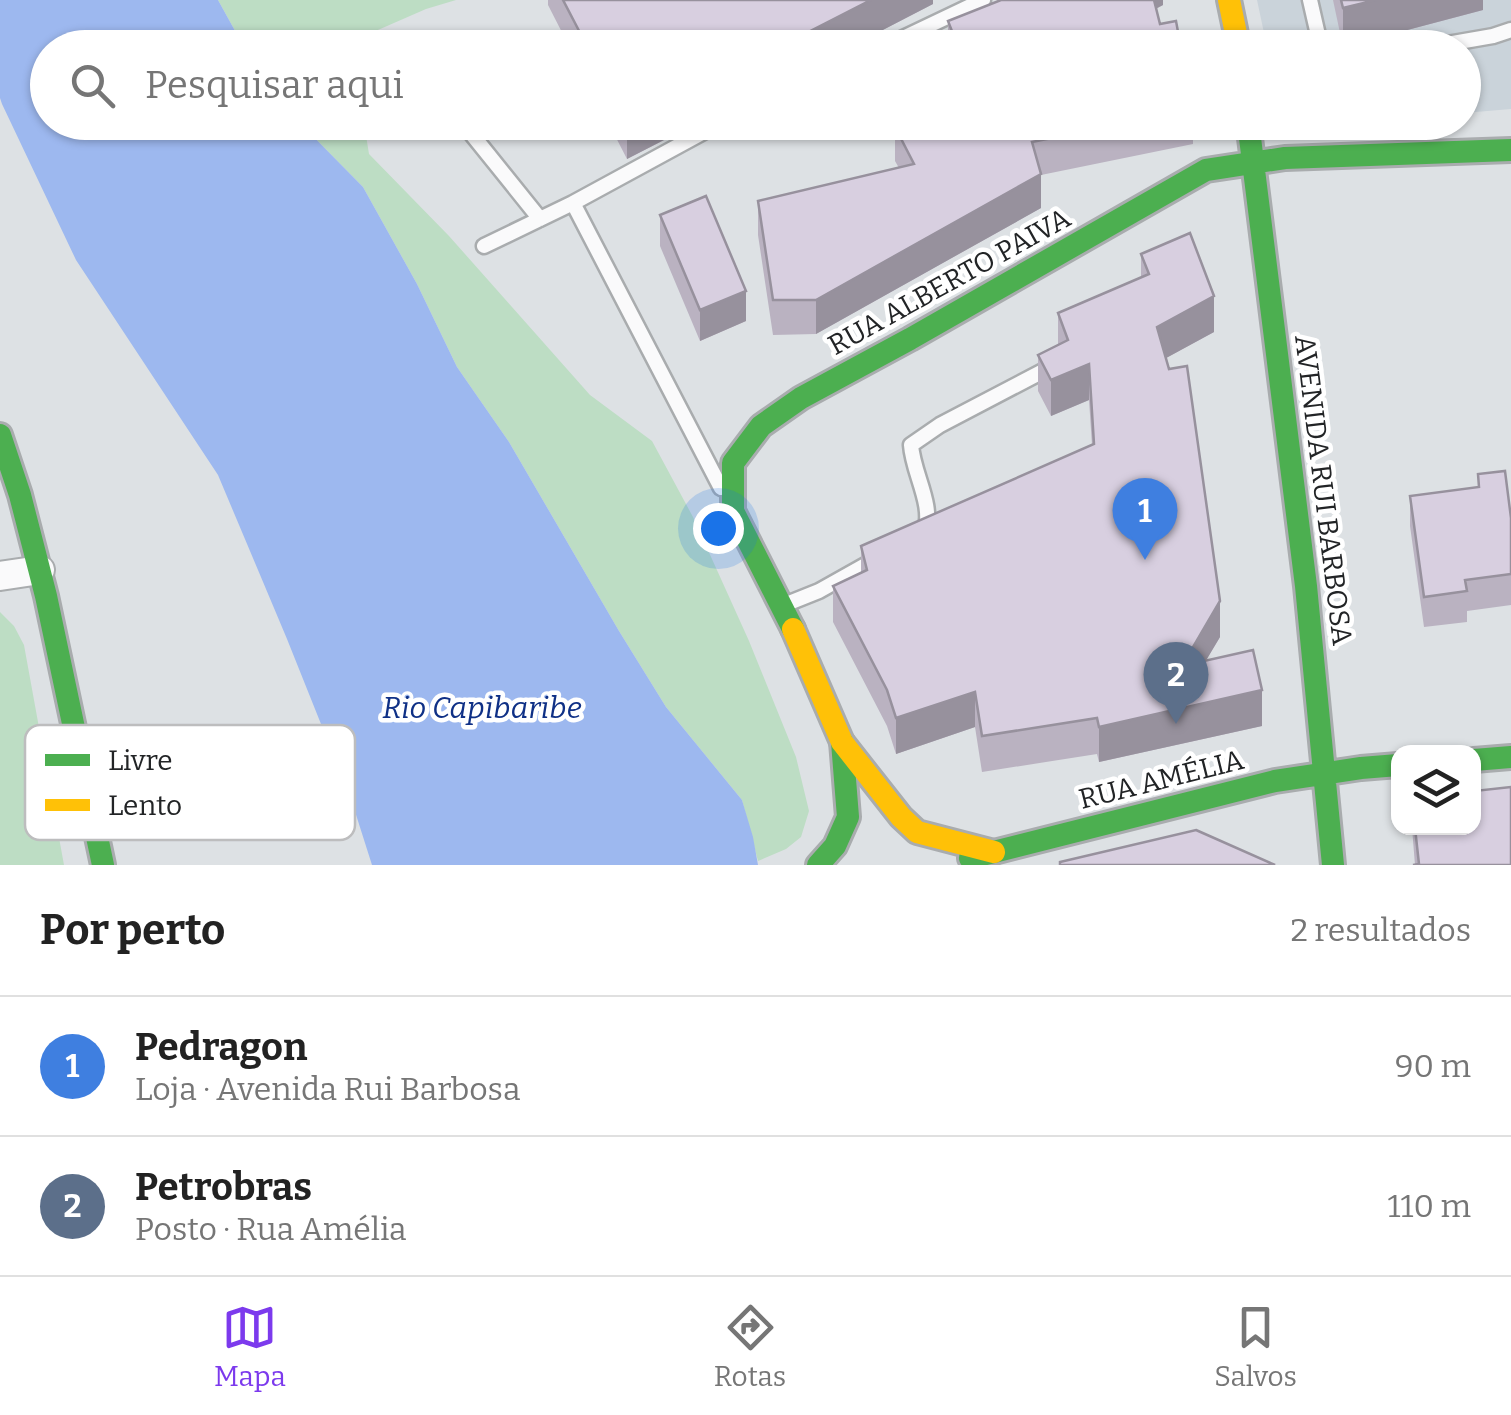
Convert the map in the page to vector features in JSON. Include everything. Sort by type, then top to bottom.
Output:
[{"type":"main road","points":[[1229,0],[1235,30]]},
{"type":"main road","name":"AVENIDA RUI BARBOSA","points":[[1250,140],[1291,450],[1333,865]]},
{"type":"main road","name":"RUA ALBERTO PAIVA","points":[[733,511],[734,463],[761,426],[801,398],[1206,170],[1286,158],[1511,150]]},
{"type":"main road","points":[[0,435],[40,570],[75,725]]},
{"type":"main road","points":[[733,511],[783,606],[842,742],[917,832],[994,858]]},
{"type":"main road","points":[[818,865],[835,846],[848,817],[842,742]]},
{"type":"main road","points":[[1481,759],[1511,757]]},
{"type":"main road","name":"RUA AMÉLIA","points":[[942,865],[994,858],[1134,824],[1275,781],[1391,766]]},
{"type":"main road","points":[[99,840],[104,865]]},
{"type":"street","points":[[0,576],[40,570]]},
{"type":"lane","points":[[920,30],[983,0]]},
{"type":"lane","points":[[1310,0],[1316,30]]},
{"type":"lane","points":[[1481,38],[1511,30]]},
{"type":"lane","points":[[476,140],[540,219]]},
{"type":"lane","points":[[484,246],[689,140]]},
{"type":"lane","points":[[572,203],[733,511]]},
{"type":"lane","points":[[927,531],[929,512],[912,464],[911,445],[940,425],[1049,368]]},
{"type":"lane","points":[[911,539],[943,523]]},
{"type":"lane","points":[[783,606],[819,591],[896,548]]},
{"type":"shaded area","points":[[1257,0],[1511,0],[1511,109],[1481,112],[1481,30],[1263,30]]},
{"type":"green space","points":[[218,0],[456,0],[378,30],[235,30]]},
{"type":"green space","points":[[317,140],[367,140],[369,154],[449,236],[590,395],[652,441],[693,517],[796,757],[809,811],[801,837],[786,849],[758,861],[742,800],[666,707],[619,631],[509,442],[457,367],[363,187]]},
{"type":"green space","points":[[0,612],[14,626],[24,645],[39,725],[25,725],[25,840],[59,840],[64,865],[0,865]]},
{"type":"water","name":"Rio Capibaribe","points":[[0,0],[218,0],[235,30],[30,30],[30,140],[317,140],[363,187],[457,367],[509,442],[666,707],[742,800],[758,865],[372,865],[355,812],[355,725],[321,725],[218,475],[76,260],[0,98]]},
{"type":"building","points":[[563,0],[871,0],[812,30],[579,30]]},
{"type":"building","points":[[1001,0],[1154,0],[1160,24],[1176,21],[1178,30],[952,30],[948,21]]},
{"type":"building","points":[[1341,0],[1376,0],[1343,8]]},
{"type":"building","points":[[902,140],[1042,140],[1032,142],[1041,174],[816,300],[773,300],[758,201],[914,164]]},
{"type":"building","points":[[706,196],[746,291],[700,310],[660,215]]},
{"type":"building","points":[[1190,233],[1214,296],[1157,327],[1169,369],[1187,366],[1220,601],[1182,666],[1253,650],[1262,690],[1099,727],[1097,718],[982,736],[975,692],[896,718],[887,690],[833,586],[867,570],[861,546],[1094,444],[1089,364],[1051,380],[1038,355],[1068,340],[1058,313],[1149,274],[1141,254]]},
{"type":"building","points":[[1505,471],[1511,518],[1511,574],[1465,580],[1467,591],[1424,597],[1410,496],[1479,487],[1478,474]]},
{"type":"building","points":[[1511,787],[1511,865],[1413,865],[1419,864],[1416,835],[1481,835],[1481,790]]},
{"type":"building","points":[[1196,830],[1275,865],[1060,865],[1060,862]]},
{"type":"traffic: fast","points":[[1250,140],[1306,586],[1333,865]]},
{"type":"traffic: fast","points":[[793,629],[733,511],[733,463],[761,426],[801,398],[1206,170],[1285,158],[1511,150]]},
{"type":"traffic: fast","points":[[0,435],[46,596],[73,725]]},
{"type":"traffic: fast","points":[[818,865],[835,846],[848,817],[842,742]]},
{"type":"traffic: fast","points":[[1481,759],[1511,757]]},
{"type":"traffic: fast","points":[[970,858],[1275,781],[1391,766]]},
{"type":"traffic: fast","points":[[98,840],[103,865]]},
{"type":"traffic: slow","points":[[1229,0],[1235,30]]},
{"type":"traffic: slow","points":[[793,629],[842,742],[901,817],[917,832],[994,852]]},
{"type":"place","name":"Pedragon","points":[[1145,560]]},
{"type":"place","name":"Petrobras","points":[[1176,724]]}]
